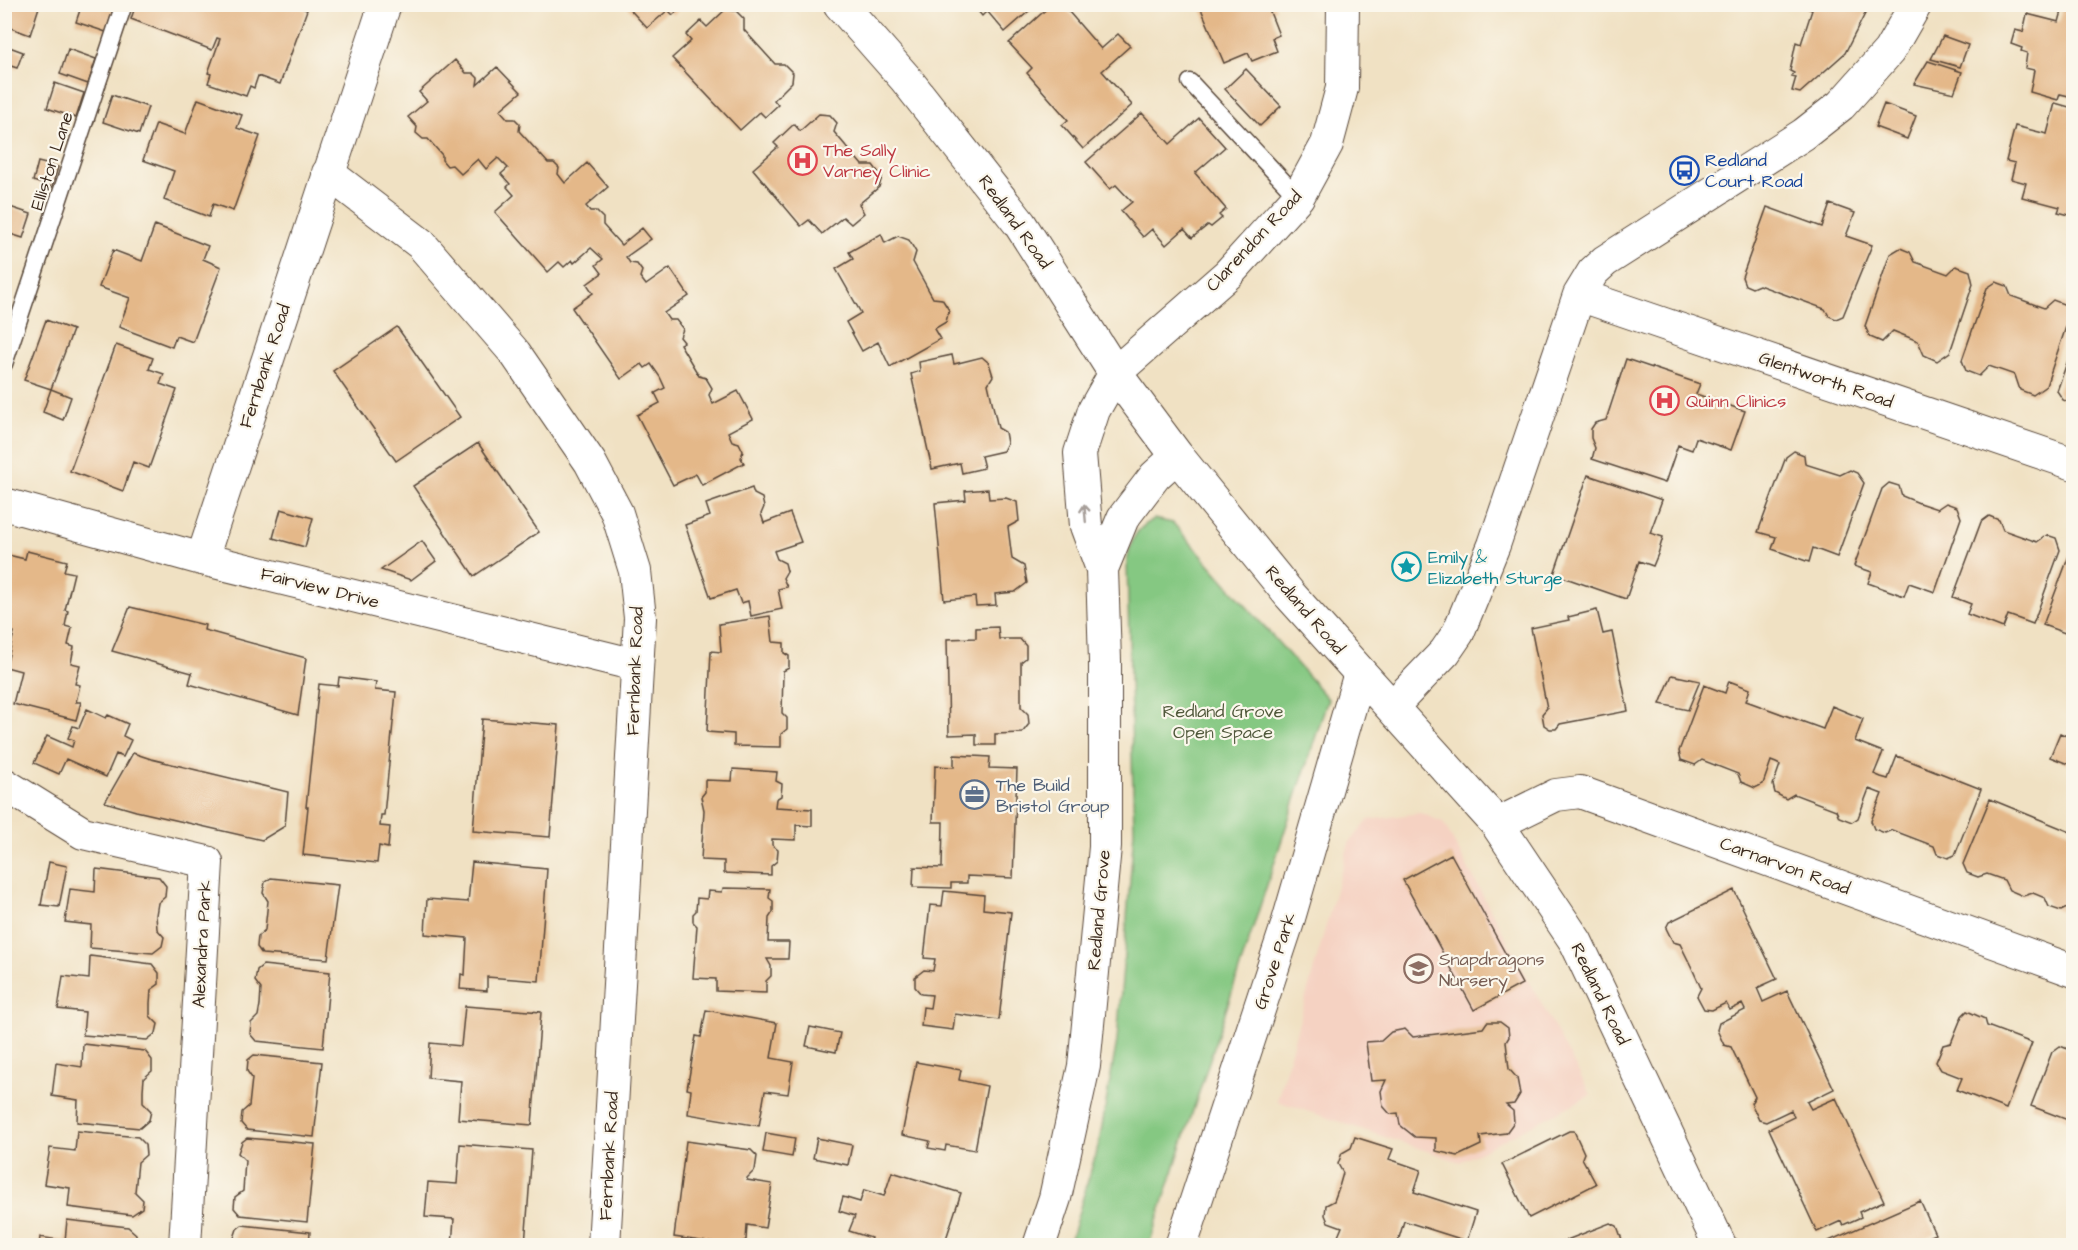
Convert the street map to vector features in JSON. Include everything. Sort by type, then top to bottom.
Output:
[{"type":"street","name":"Fernbank Road","points":[[202,559],[384,4]]},
{"type":"street","name":"Redland Road","points":[[840,4],[905,78],[1020,224],[1115,373],[1177,456],[1290,595],[1497,824],[1576,942],[1720,1245]]},
{"type":"street","name":"Clarendon Road","points":[[1115,373],[1228,274],[1298,197],[1327,144],[1342,88],[1343,4]]},
{"type":"street","points":[[1392,707],[1445,652],[1458,633],[1494,545],[1579,295],[1593,272],[1605,261],[1804,134],[1841,105],[1889,51],[1916,4]]},
{"type":"street","name":"Fernbank Road","points":[[328,173],[421,244],[514,353],[590,462],[617,513],[635,571],[640,618],[604,1245]]},
{"type":"street","name":"Glentworth Road","points":[[1579,295],[2073,464]]},
{"type":"street","name":"Redland Grove","points":[[1039,1245],[1055,1198],[1084,1066],[1105,847],[1105,661],[1102,569],[1086,526],[1080,453],[1094,410],[1115,373]]},
{"type":"street","name":"Redland Grove","points":[[1102,569],[1123,518],[1155,476],[1177,456]]},
{"type":"street","name":"Fairview Drive","points":[[4,504],[202,559],[636,665]]},
{"type":"street","name":"Grove Park","points":[[1181,1245],[1287,925],[1360,673]]},
{"type":"street","name":"Alexandra Park","points":[[4,784],[83,832],[207,862],[185,1245]]},
{"type":"street","name":"Carnarvon Road","points":[[1497,824],[1556,795],[1580,792],[2073,971]]},
{"type":"lane","name":"Elliston Lane","points":[[4,364],[124,4]]},
{"type":"lane","points":[[1190,82],[1298,197]]},
{"type":"shaded area","name":"Snapdragons Nursery","points":[[1420,813],[1443,822],[1591,1095],[1460,1162],[1277,1101],[1349,843],[1369,820]]},
{"type":"green space","name":"Redland Grove Open Space","points":[[1154,519],[1173,523],[1328,699],[1149,1245],[1069,1245],[1099,1143],[1117,1041],[1134,831],[1127,562],[1134,536]]},
{"type":"building","points":[[4,4],[40,4],[30,35],[11,28],[4,44]]},
{"type":"building","points":[[82,4],[106,4],[114,7],[106,32],[76,22]]},
{"type":"building","points":[[136,4],[222,4],[230,8],[231,4],[292,4],[307,10],[280,84],[258,76],[254,88],[250,86],[246,96],[208,83],[211,74],[208,73],[220,39],[217,38],[212,50],[131,19]]},
{"type":"building","points":[[625,4],[684,4],[673,15],[668,10],[647,28]]},
{"type":"building","points":[[972,4],[1037,4],[1005,32],[987,11],[982,16]]},
{"type":"building","points":[[1052,4],[1062,4],[1101,49],[1118,34],[1130,46],[1102,71],[1132,105],[1083,149],[1062,125],[1068,120],[1027,73],[1032,68],[1009,43]]},
{"type":"building","points":[[1199,4],[1274,4],[1276,9],[1270,12],[1279,35],[1272,38],[1277,51],[1252,61],[1248,53],[1224,63]]},
{"type":"building","points":[[1798,4],[1870,4],[1845,53],[1800,93],[1792,91],[1796,77],[1792,76],[1794,73],[1790,71],[1796,42],[1801,44],[1812,10]]},
{"type":"building","points":[[2064,4],[2073,4],[2073,97],[2060,94],[2058,100],[2030,92],[2034,70],[2025,68],[2027,53],[2021,51],[2022,48],[2011,44],[2015,30],[2023,32],[2027,14],[2059,22]]},
{"type":"building","points":[[725,10],[736,11],[744,19],[744,30],[775,64],[784,64],[793,73],[792,82],[774,100],[778,105],[765,117],[760,112],[740,130],[672,58],[691,41],[686,35],[701,21],[707,27]]},
{"type":"building","points":[[1943,36],[1968,45],[1960,67],[1931,59]]},
{"type":"building","points":[[4,45],[23,52],[17,68],[8,65],[5,75]]},
{"type":"building","points":[[68,49],[96,59],[88,84],[60,74]]},
{"type":"building","points":[[455,60],[466,73],[473,73],[478,78],[477,85],[497,67],[521,92],[500,110],[508,119],[515,119],[520,124],[519,131],[548,163],[554,163],[559,168],[558,174],[565,183],[587,163],[608,187],[586,206],[603,218],[603,225],[621,245],[642,228],[651,239],[626,257],[630,263],[637,264],[642,271],[640,277],[646,285],[670,268],[689,296],[664,313],[669,320],[676,320],[683,329],[680,337],[684,342],[680,344],[699,376],[706,378],[712,388],[709,395],[713,404],[738,391],[753,419],[728,432],[732,441],[739,443],[743,451],[741,458],[744,463],[702,485],[696,474],[673,485],[637,415],[660,403],[655,393],[665,388],[660,377],[651,364],[645,368],[642,364],[621,379],[572,308],[593,293],[587,284],[602,273],[596,265],[603,259],[591,248],[574,263],[572,260],[564,267],[559,262],[548,272],[495,212],[514,195],[507,187],[510,184],[501,174],[508,168],[498,158],[486,169],[478,159],[461,174],[452,165],[447,166],[442,160],[442,155],[428,139],[423,139],[416,133],[417,127],[408,117],[427,101],[419,92]]},
{"type":"building","points":[[1928,61],[1962,72],[1954,93],[1914,84]]},
{"type":"building","points":[[1246,69],[1281,106],[1260,126],[1225,89]]},
{"type":"building","points":[[55,83],[84,93],[76,118],[47,108]]},
{"type":"building","points":[[112,95],[148,107],[139,134],[103,122]]},
{"type":"building","points":[[4,96],[11,98],[5,116],[4,116]]},
{"type":"building","points":[[198,99],[242,115],[237,128],[260,136],[233,211],[213,204],[209,217],[164,200],[174,171],[143,160],[156,124],[185,134]]},
{"type":"building","points":[[2055,103],[2073,108],[2073,216],[2058,212],[2060,207],[2022,197],[2026,183],[2011,179],[2015,163],[2006,161],[2015,126],[2047,134]]},
{"type":"building","points":[[1884,104],[1916,116],[1907,139],[1875,127]]},
{"type":"building","points":[[1142,113],[1170,144],[1199,118],[1225,147],[1195,173],[1226,209],[1219,215],[1222,218],[1211,227],[1208,225],[1192,238],[1184,229],[1166,245],[1152,229],[1143,237],[1121,211],[1132,202],[1116,185],[1110,189],[1086,162]]},
{"type":"building","points":[[819,114],[830,115],[837,123],[834,132],[862,165],[873,165],[882,177],[879,187],[859,204],[864,213],[851,224],[843,217],[822,234],[809,220],[801,226],[753,169],[778,147],[774,143],[794,124],[800,131]]},
{"type":"building","points":[[38,162],[58,167],[52,187],[33,181]]},
{"type":"building","points":[[1830,204],[1855,213],[1846,236],[1872,245],[1843,316],[1836,319],[1829,316],[1825,309],[1759,285],[1752,288],[1745,285],[1742,277],[1767,207],[1822,227]]},
{"type":"building","points":[[4,205],[31,214],[23,238],[4,232]]},
{"type":"building","points":[[155,225],[208,246],[203,259],[221,267],[193,342],[176,336],[172,347],[119,327],[130,298],[99,287],[113,250],[142,261]]},
{"type":"building","points":[[881,234],[885,243],[898,236],[909,240],[916,252],[913,262],[933,298],[942,299],[949,310],[946,322],[934,329],[940,339],[890,367],[878,342],[862,351],[846,322],[861,313],[836,269],[853,259],[849,252]]},
{"type":"building","points":[[1900,248],[1910,252],[1915,262],[1948,274],[1956,266],[1970,271],[1973,284],[1950,352],[1937,361],[1924,355],[1918,341],[1893,331],[1882,342],[1870,337],[1865,326],[1890,254]]},
{"type":"building","points":[[1996,282],[2007,286],[2011,296],[2044,308],[2053,300],[2066,305],[2069,318],[2046,386],[2033,395],[2020,390],[2015,375],[1989,366],[1979,376],[1966,371],[1962,360],[1987,288]]},
{"type":"building","points":[[46,320],[73,330],[51,389],[24,380]]},
{"type":"building","points":[[397,327],[460,417],[396,461],[333,371]]},
{"type":"building","points":[[116,345],[153,358],[149,369],[164,374],[160,384],[177,390],[149,468],[133,462],[123,491],[70,471]]},
{"type":"building","points":[[2073,346],[2073,404],[2063,400],[2057,391]]},
{"type":"building","points":[[952,355],[954,364],[982,357],[989,363],[993,376],[988,384],[998,428],[1005,432],[1007,443],[1003,451],[981,456],[984,468],[962,473],[960,463],[932,469],[911,374],[920,371],[919,362]]},
{"type":"building","points":[[1626,359],[1700,384],[1696,394],[1745,411],[1731,450],[1696,438],[1692,450],[1678,445],[1665,483],[1592,459],[1595,448],[1591,438],[1591,429],[1595,423],[1606,420]]},
{"type":"building","points":[[51,389],[71,397],[63,420],[43,412]]},
{"type":"building","points":[[478,443],[539,532],[474,576],[413,486]]},
{"type":"building","points":[[1794,451],[1804,455],[1805,464],[1840,475],[1850,470],[1857,473],[1864,483],[1837,557],[1813,548],[1809,562],[1772,549],[1776,537],[1758,532],[1786,457]]},
{"type":"building","points":[[1588,475],[1662,500],[1650,533],[1663,537],[1658,554],[1653,566],[1639,561],[1626,599],[1554,574]]},
{"type":"building","points":[[1889,483],[1899,486],[1902,496],[1919,503],[1937,509],[1946,503],[1957,507],[1961,518],[1935,592],[1909,583],[1904,596],[1868,583],[1872,572],[1854,566],[1882,489]]},
{"type":"building","points":[[752,488],[754,494],[762,498],[764,507],[761,514],[764,523],[790,513],[801,542],[774,551],[777,559],[785,563],[787,571],[783,578],[787,587],[778,589],[782,609],[751,616],[748,601],[741,603],[736,590],[711,598],[685,525],[710,516],[706,504]]},
{"type":"building","points":[[988,489],[989,499],[1006,498],[1017,502],[1019,521],[1008,527],[1012,559],[1024,566],[1027,583],[1015,592],[995,594],[996,605],[976,606],[975,597],[944,600],[935,503],[966,500],[965,491]]},
{"type":"building","points":[[281,509],[313,518],[305,547],[273,538]]},
{"type":"building","points":[[1989,516],[1999,520],[2003,530],[2037,542],[2047,535],[2056,538],[2060,550],[2033,624],[2008,615],[2003,628],[1967,614],[1971,604],[1953,597],[1981,522]]},
{"type":"building","points":[[422,541],[436,561],[411,580],[381,570]]},
{"type":"building","points":[[2073,545],[2073,636],[2043,625]]},
{"type":"building","points":[[27,551],[67,561],[64,571],[74,573],[65,610],[68,611],[65,626],[72,628],[68,645],[74,647],[71,663],[80,665],[75,684],[80,685],[76,702],[81,702],[76,720],[13,704],[21,671],[6,667],[14,632],[4,630],[4,612],[8,596],[4,595],[4,554],[25,559]]},
{"type":"building","points":[[130,607],[205,625],[204,630],[306,658],[298,715],[189,684],[192,673],[112,651]]},
{"type":"building","points":[[1597,610],[1603,634],[1612,632],[1628,711],[1560,724],[1556,729],[1550,729],[1544,725],[1542,714],[1547,708],[1531,628],[1569,620],[1568,617]]},
{"type":"building","points":[[770,616],[773,642],[784,643],[784,653],[789,656],[789,668],[783,671],[782,713],[787,718],[787,729],[781,734],[781,747],[734,746],[734,734],[707,732],[711,651],[721,652],[719,624]]},
{"type":"building","points":[[998,627],[999,639],[1020,639],[1026,646],[1026,658],[1021,662],[1021,707],[1028,714],[1029,724],[1022,733],[995,734],[995,745],[976,745],[976,734],[949,735],[947,639],[976,638],[976,628]]},
{"type":"building","points":[[1672,675],[1700,681],[1688,710],[1660,704]]},
{"type":"building","points":[[339,677],[376,682],[375,690],[396,692],[384,815],[381,815],[380,826],[390,827],[388,848],[379,846],[377,863],[303,855],[319,684],[338,686]]},
{"type":"building","points":[[1729,681],[1750,689],[1746,701],[1823,729],[1832,706],[1863,719],[1855,741],[1883,752],[1874,774],[1881,777],[1888,779],[1897,756],[1981,789],[1955,855],[1948,858],[1937,854],[1934,846],[1892,830],[1885,833],[1874,829],[1871,821],[1882,794],[1869,789],[1858,818],[1852,822],[1839,817],[1836,810],[1794,794],[1786,799],[1775,793],[1773,785],[1780,765],[1771,761],[1763,784],[1755,788],[1741,782],[1738,774],[1702,760],[1695,765],[1681,760],[1679,751],[1704,685],[1725,693]]},
{"type":"building","points":[[87,709],[106,718],[108,715],[128,724],[123,736],[131,740],[123,757],[116,754],[106,777],[66,759],[59,774],[34,763],[47,736],[72,747],[74,740],[68,738],[73,726],[79,728]]},
{"type":"building","points":[[482,719],[559,725],[550,837],[473,831]]},
{"type":"building","points":[[2060,733],[2073,739],[2073,766],[2050,757]]},
{"type":"building","points":[[133,753],[288,792],[285,826],[262,840],[105,802]]},
{"type":"building","points":[[954,755],[990,757],[989,768],[1017,769],[1013,878],[967,876],[967,883],[951,883],[951,888],[913,887],[914,867],[942,868],[943,822],[933,822],[935,766],[954,767]]},
{"type":"building","points":[[733,769],[777,772],[776,781],[782,784],[781,796],[776,799],[775,807],[812,809],[812,826],[796,825],[796,840],[772,839],[772,845],[778,850],[777,861],[771,866],[771,875],[724,873],[724,861],[701,860],[704,810],[701,797],[705,792],[705,780],[732,781]]},
{"type":"building","points":[[1990,799],[2073,833],[2073,905],[2061,911],[2049,907],[2045,898],[2033,893],[2023,896],[2009,890],[2004,880],[1987,874],[1978,877],[1967,873],[1963,864]]},
{"type":"building","points":[[4,819],[8,822],[6,838],[4,838]]},
{"type":"building","points":[[1451,854],[1522,984],[1474,1010],[1403,880]]},
{"type":"building","points":[[49,862],[67,866],[59,907],[41,905]]},
{"type":"building","points":[[472,862],[547,869],[539,981],[487,977],[487,991],[460,989],[461,974],[465,975],[467,938],[425,934],[427,899],[468,902]]},
{"type":"building","points":[[96,869],[159,877],[166,886],[165,897],[158,903],[156,915],[157,929],[164,937],[162,946],[153,953],[90,948],[91,925],[65,922],[70,889],[95,892]]},
{"type":"building","points":[[271,878],[338,885],[328,959],[262,954],[257,947],[258,936],[265,930],[268,901],[263,893],[265,882]]},
{"type":"building","points":[[723,888],[770,889],[769,898],[773,901],[773,912],[769,918],[768,942],[789,942],[788,959],[767,959],[771,966],[771,976],[766,981],[766,993],[716,991],[716,979],[693,978],[697,926],[693,922],[693,914],[696,911],[697,898],[707,899],[708,891],[722,892]]},
{"type":"building","points":[[1734,890],[1777,979],[1757,988],[1763,1002],[1787,991],[1834,1089],[1807,1102],[1811,1109],[1836,1098],[1884,1201],[1859,1212],[1861,1217],[1843,1225],[1841,1221],[1817,1232],[1769,1129],[1794,1117],[1791,1110],[1766,1122],[1759,1120],[1751,1103],[1755,1097],[1731,1047],[1724,1045],[1717,1030],[1719,1023],[1745,1010],[1742,1004],[1730,1010],[1726,1003],[1712,1010],[1704,1009],[1697,996],[1701,988],[1691,966],[1680,944],[1673,942],[1666,928],[1669,922]]},
{"type":"building","points":[[944,891],[984,895],[983,909],[1011,912],[999,1020],[955,1014],[953,1030],[921,1026],[923,1007],[930,1008],[932,995],[921,994],[915,987],[915,977],[924,970],[933,971],[935,959],[924,958],[930,905],[942,906]]},
{"type":"building","points":[[90,956],[152,964],[159,973],[159,984],[151,990],[150,1003],[150,1016],[158,1024],[156,1033],[147,1040],[83,1035],[85,1012],[58,1009],[63,976],[89,979]]},
{"type":"building","points":[[263,965],[330,972],[323,1048],[256,1041],[250,1034],[251,1023],[258,1016],[260,1005],[261,989],[255,981],[257,970]]},
{"type":"building","points":[[465,1006],[541,1012],[532,1125],[458,1119],[461,1081],[428,1078],[430,1043],[461,1046]]},
{"type":"building","points":[[706,1010],[777,1023],[771,1058],[793,1062],[788,1094],[765,1091],[759,1126],[688,1114],[691,1090],[687,1089],[696,1036],[701,1037]]},
{"type":"building","points":[[1967,1011],[1985,1019],[1987,1026],[2032,1043],[2006,1109],[1957,1090],[1962,1078],[1941,1070],[1936,1062],[1943,1045],[1951,1043],[1962,1016]]},
{"type":"building","points":[[1487,1022],[1500,1022],[1508,1028],[1509,1037],[1506,1042],[1509,1069],[1517,1078],[1520,1094],[1514,1104],[1506,1105],[1513,1111],[1514,1122],[1506,1133],[1480,1136],[1481,1145],[1458,1156],[1436,1151],[1436,1138],[1415,1137],[1400,1125],[1398,1113],[1390,1114],[1383,1106],[1381,1091],[1386,1080],[1371,1081],[1366,1042],[1381,1041],[1391,1032],[1405,1029],[1413,1037],[1483,1028]]},
{"type":"building","points":[[810,1027],[840,1033],[836,1052],[806,1046]]},
{"type":"building","points":[[83,1044],[145,1051],[152,1060],[152,1071],[144,1078],[143,1090],[143,1103],[151,1111],[149,1120],[140,1128],[77,1122],[78,1100],[52,1096],[56,1063],[82,1067]]},
{"type":"building","points":[[2060,1046],[2073,1051],[2073,1122],[2031,1106],[2052,1052]]},
{"type":"building","points":[[254,1055],[322,1062],[314,1137],[247,1130],[241,1123],[242,1112],[249,1106],[252,1078],[247,1071],[248,1060]]},
{"type":"building","points":[[916,1062],[961,1070],[959,1080],[987,1086],[975,1150],[946,1145],[945,1151],[928,1148],[930,1141],[902,1135]]},
{"type":"building","points":[[77,1131],[138,1137],[145,1144],[146,1155],[138,1162],[135,1192],[143,1200],[142,1208],[132,1215],[68,1207],[70,1188],[44,1184],[50,1148],[75,1151]]},
{"type":"building","points":[[1569,1131],[1574,1131],[1584,1153],[1582,1158],[1596,1184],[1529,1218],[1502,1164]]},
{"type":"building","points":[[766,1133],[795,1138],[792,1157],[763,1152]]},
{"type":"building","points":[[1355,1137],[1393,1149],[1389,1159],[1421,1170],[1414,1192],[1476,1212],[1467,1241],[1404,1221],[1397,1245],[1313,1245],[1323,1238],[1336,1241],[1342,1227],[1328,1222],[1325,1215],[1326,1205],[1334,1201],[1343,1173],[1338,1164],[1342,1153],[1351,1148]]},
{"type":"building","points":[[247,1138],[315,1144],[307,1222],[240,1215],[234,1208],[235,1197],[243,1191],[245,1160],[238,1153],[242,1142]]},
{"type":"building","points":[[817,1138],[852,1145],[848,1165],[813,1158]]},
{"type":"building","points":[[686,1141],[751,1150],[757,1156],[755,1170],[747,1180],[772,1184],[765,1228],[747,1225],[746,1240],[735,1246],[674,1237]]},
{"type":"building","points":[[460,1144],[532,1150],[525,1245],[452,1245],[454,1219],[425,1217],[428,1182],[457,1184]]},
{"type":"building","points":[[892,1172],[961,1193],[944,1245],[869,1245],[871,1238],[849,1231],[855,1216],[839,1211],[843,1197],[860,1202],[864,1190],[884,1196]]},
{"type":"building","points":[[1920,1201],[1935,1234],[1909,1245],[1825,1245],[1824,1243]]},
{"type":"building","points":[[67,1220],[128,1227],[136,1234],[136,1245],[39,1245],[40,1237],[65,1241]]},
{"type":"building","points":[[1610,1223],[1617,1226],[1624,1245],[1554,1245]]},
{"type":"building","points":[[242,1225],[310,1232],[309,1245],[237,1245],[233,1241],[237,1229]]},
{"type":"place","name":"The Sally Varney Clinic","points":[[802,160]]},
{"type":"place","name":"Redland Court Road","points":[[1684,170]]},
{"type":"place","name":"Quinn Clinics","points":[[1665,401]]},
{"type":"place","name":"Emily & Elizabeth Sturge","points":[[1407,567]]},
{"type":"place","name":"The Build Bristol Group","points":[[975,795]]},
{"type":"place","name":"Snapdragons Nursery","points":[[1418,969]]}]
